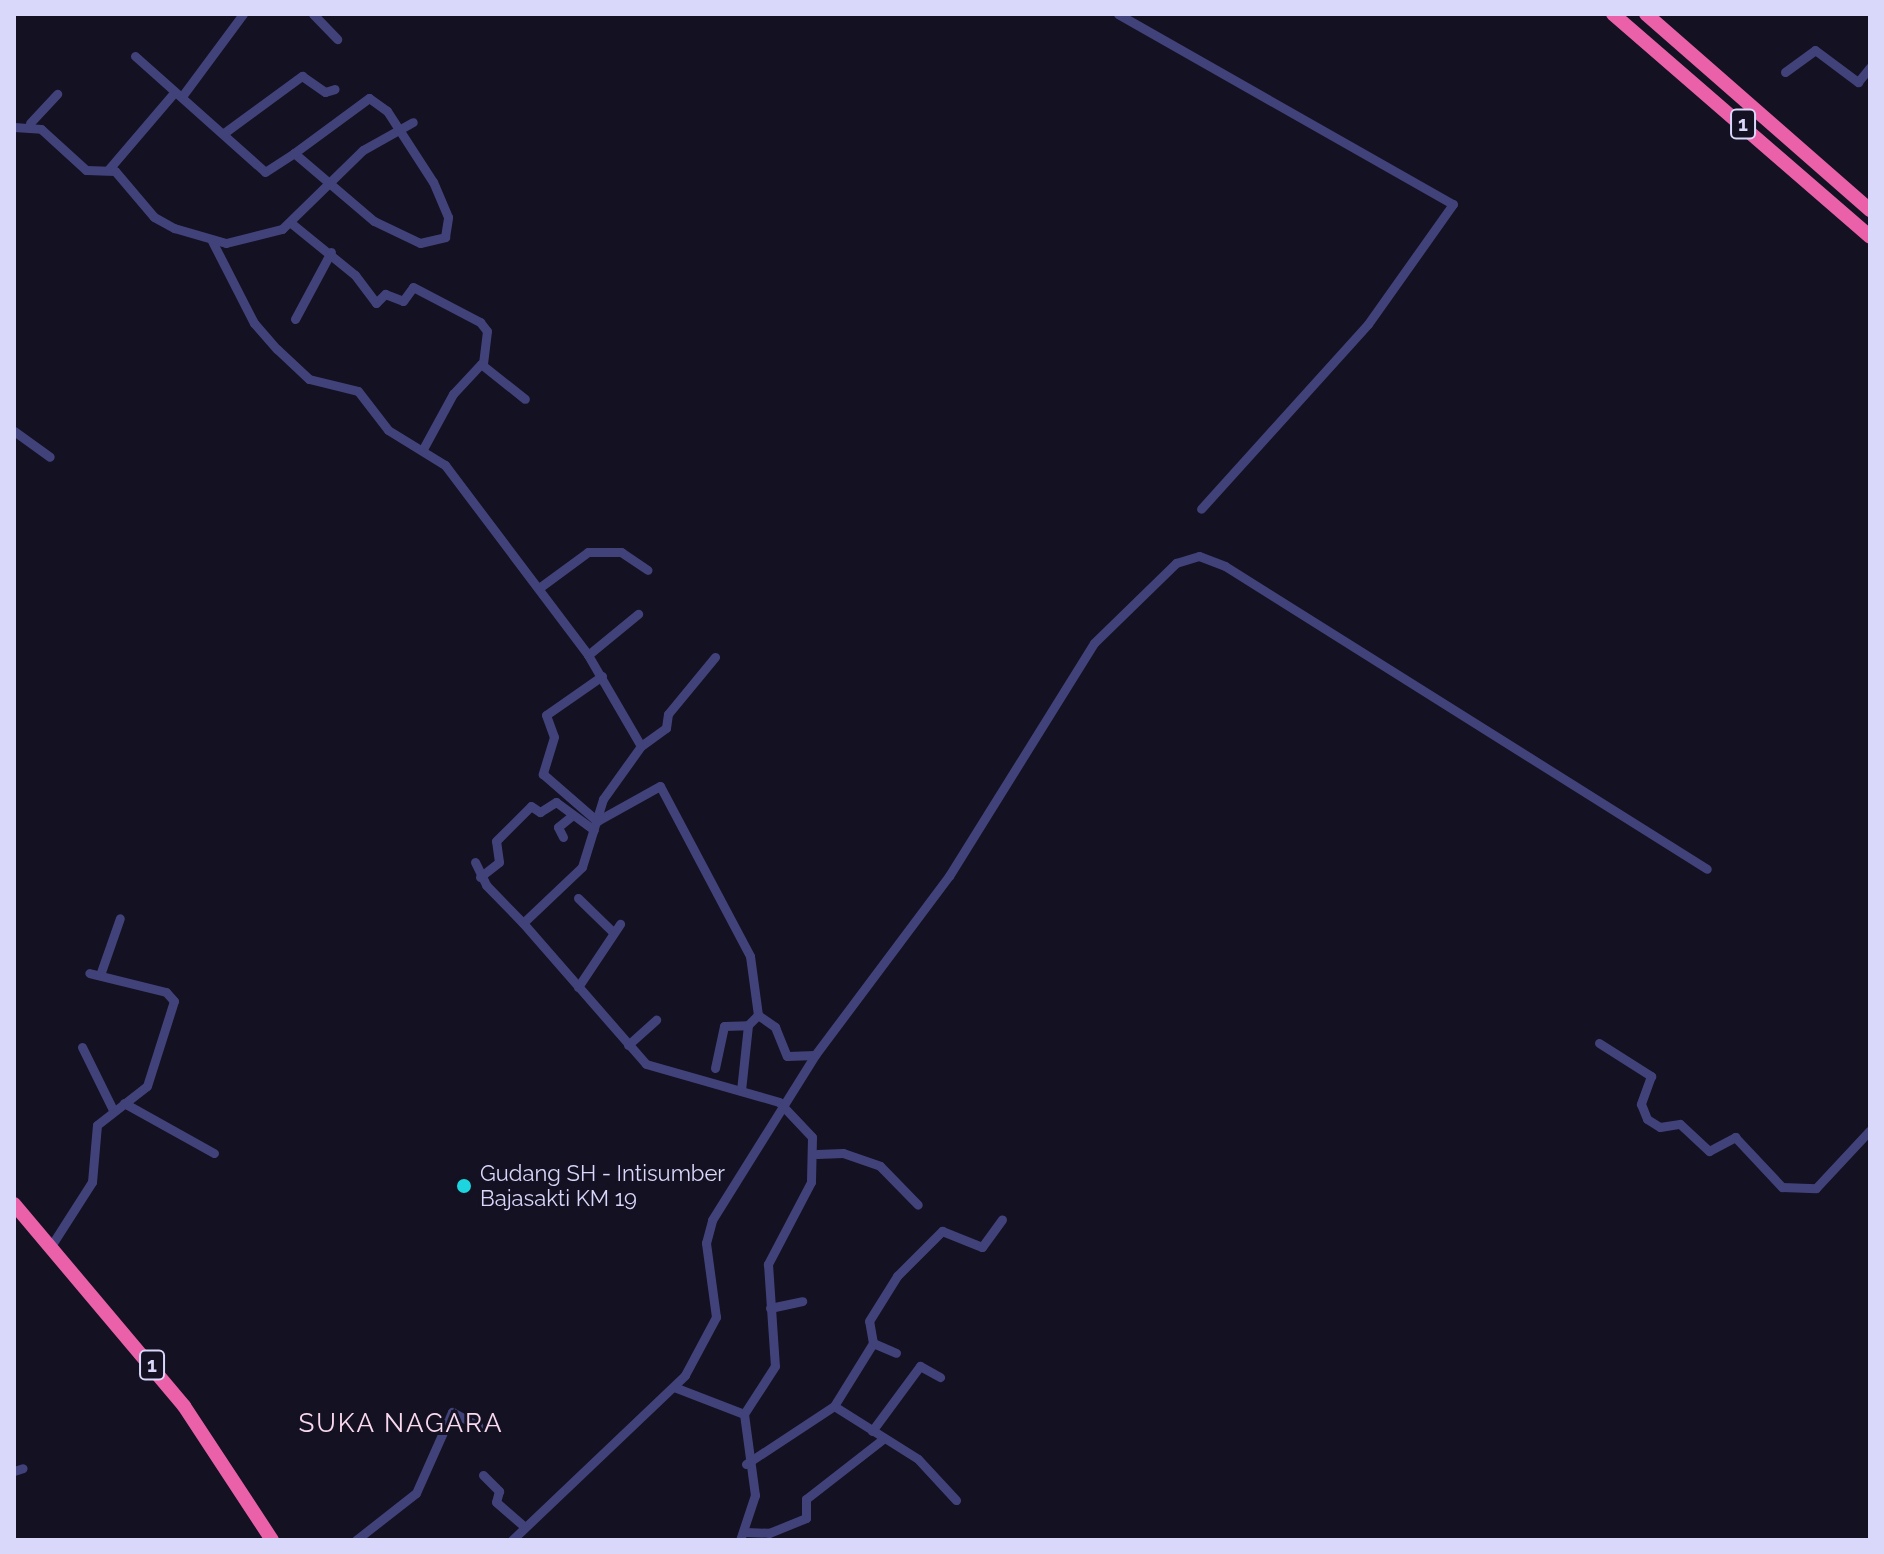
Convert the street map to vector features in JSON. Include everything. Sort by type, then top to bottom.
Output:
[{"type":"highway","name":"1","points":[[1613,14],[1870,237]]},
{"type":"highway","name":"1","points":[[1646,14],[1870,210]]},
{"type":"highway","name":"1","points":[[15,1207],[184,1406],[272,1540]]},
{"type":"street","points":[[183,95],[243,14]]},
{"type":"street","points":[[313,14],[337,39]]},
{"type":"street","points":[[1118,14],[1453,204],[1368,324],[1201,509]]},
{"type":"street","points":[[1785,72],[1815,50],[1867,81],[1870,67]]},
{"type":"street","points":[[135,56],[172,95],[183,95],[265,172],[369,98],[401,130],[448,217],[442,239],[420,243],[395,232],[327,182],[294,153]]},
{"type":"street","points":[[224,133],[302,76],[325,92],[335,89]]},
{"type":"street","points":[[14,127],[30,123],[57,94]]},
{"type":"street","points":[[108,170],[172,95]]},
{"type":"street","points":[[30,123],[86,170],[108,170],[154,217],[212,241],[262,239],[291,223],[327,182],[413,122]]},
{"type":"street","points":[[291,223],[331,252],[376,303],[385,294],[403,301],[413,287],[480,322],[487,331],[483,364],[453,394],[423,449]]},
{"type":"street","points":[[212,241],[254,323],[277,349],[309,379],[358,391],[388,430],[445,465],[588,655],[641,746]]},
{"type":"street","points":[[295,319],[331,252]]},
{"type":"street","points":[[483,364],[525,399]]},
{"type":"street","points":[[14,431],[50,457]]},
{"type":"street","points":[[539,588],[588,552],[621,552],[648,570]]},
{"type":"street","points":[[512,1540],[674,1387],[716,1317],[710,1226],[784,1105],[815,1055],[949,876],[1094,643],[1184,559],[1225,566],[1707,869]]},
{"type":"street","points":[[588,655],[638,614]]},
{"type":"street","points":[[523,923],[582,867],[595,826],[641,746],[666,729],[668,714],[715,657]]},
{"type":"street","points":[[595,826],[546,780],[542,766],[554,737],[546,715],[602,676]]},
{"type":"street","points":[[595,826],[660,786],[738,927],[758,1015],[775,1027],[787,1056],[815,1055]]},
{"type":"street","points":[[480,877],[499,862],[496,841],[529,807],[540,812],[556,802],[595,826]]},
{"type":"street","points":[[563,837],[558,827],[573,815]]},
{"type":"street","points":[[475,862],[480,877],[628,1045],[661,1071],[784,1105],[806,1126],[817,1154],[807,1190],[769,1259],[775,1366],[744,1414],[746,1464],[755,1495],[743,1536],[769,1533],[806,1518],[806,1499],[883,1439]]},
{"type":"street","points":[[578,898],[617,928],[598,966],[578,987]]},
{"type":"street","points":[[51,1246],[92,1182],[91,1136],[113,1110],[147,1086],[174,1001],[94,974],[120,918]]},
{"type":"street","points":[[710,1025],[723,1030],[748,1025],[758,1015]]},
{"type":"street","points":[[628,1045],[656,1020]]},
{"type":"street","points":[[741,1091],[748,1025]]},
{"type":"street","points":[[715,1068],[723,1030]]},
{"type":"street","points":[[1599,1043],[1651,1076],[1641,1104],[1647,1119],[1660,1127],[1683,1125],[1709,1151],[1735,1137],[1782,1187],[1816,1188],[1870,1130]]},
{"type":"street","points":[[82,1047],[113,1110]]},
{"type":"street","points":[[124,1103],[214,1153]]},
{"type":"street","points":[[817,1154],[843,1153],[880,1166],[918,1205]]},
{"type":"street","points":[[746,1464],[834,1406],[873,1343],[868,1323],[875,1310],[920,1252],[948,1230],[982,1247],[1002,1219]]},
{"type":"street","points":[[770,1308],[802,1301]]},
{"type":"street","points":[[873,1343],[896,1353]]},
{"type":"street","points":[[872,1431],[920,1366],[940,1377]]},
{"type":"street","points":[[674,1387],[744,1414]]},
{"type":"street","points":[[834,1406],[918,1459],[956,1500]]},
{"type":"street","points":[[356,1540],[416,1493],[452,1412],[478,1426]]},
{"type":"street","points":[[483,1475],[499,1491],[496,1502],[525,1527]]},
{"type":"place","name":"Gudang SH - Intisumber Bajasakti KM 19","points":[[464,1186]]},
{"type":"district","name":"SUKA NAGARA","points":[[401,1424]]}]
